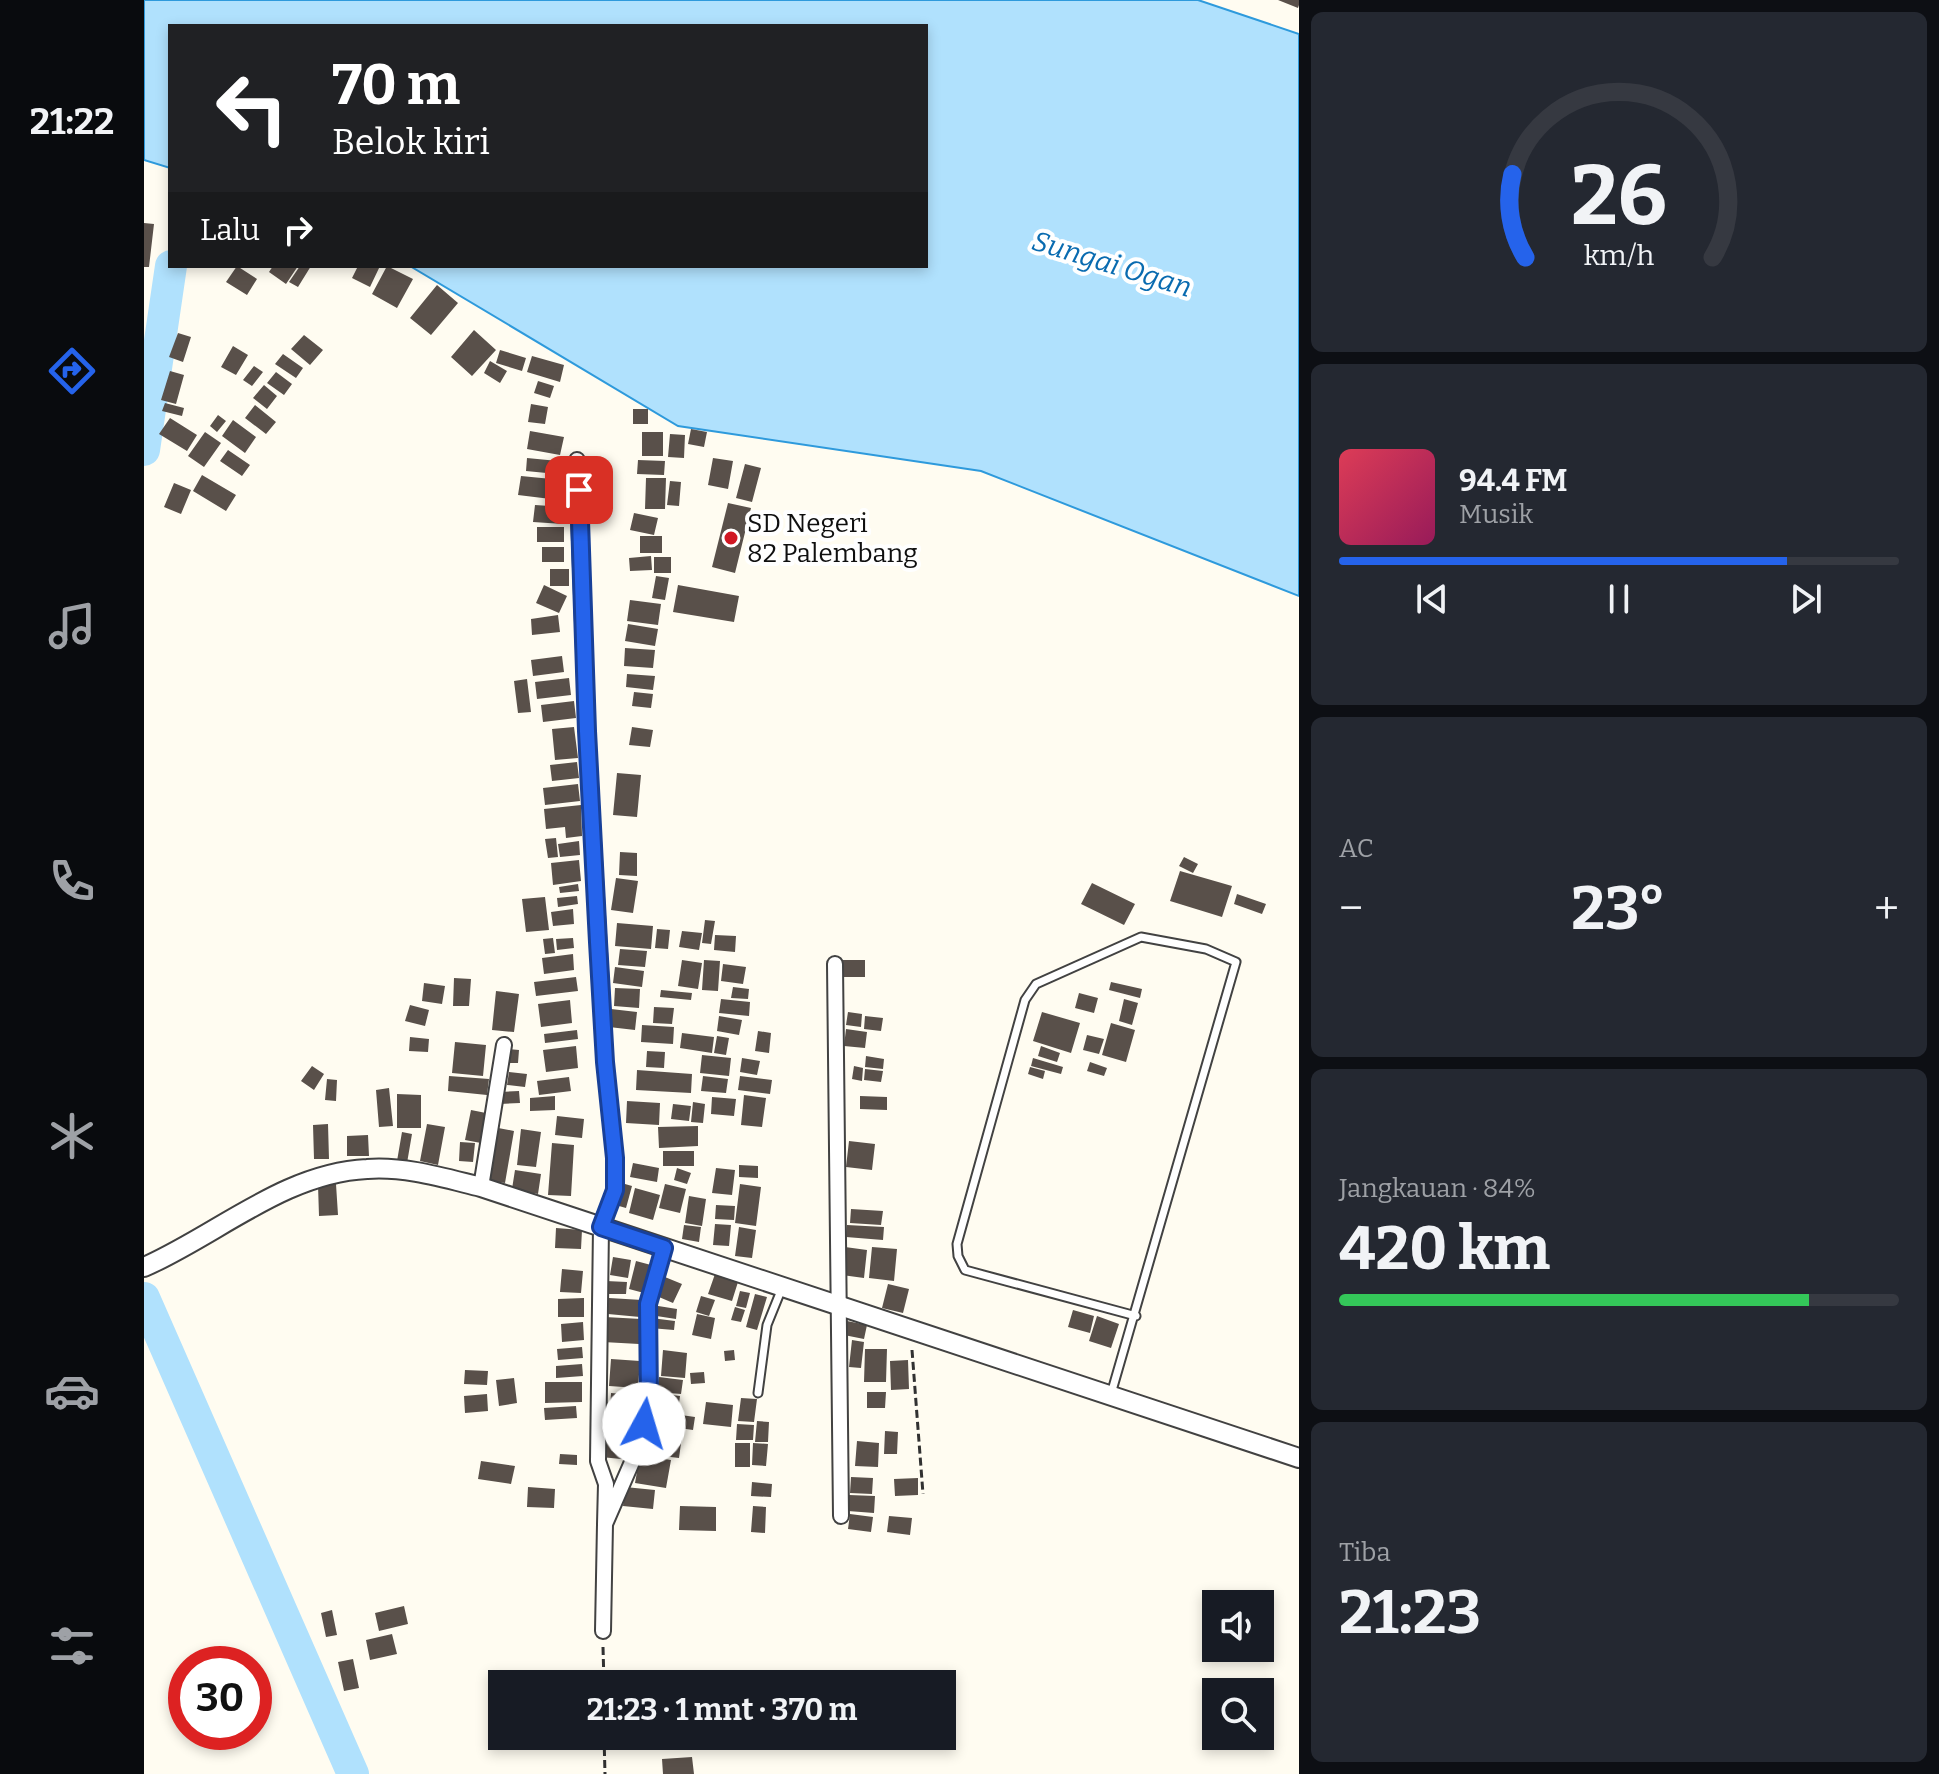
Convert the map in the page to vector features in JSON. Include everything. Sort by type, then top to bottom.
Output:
[{"type":"street","points":[[577,460],[587,731],[605,1062],[615,1158],[615,1190],[601,1227],[598,1461],[606,1484],[603,1631]]},
{"type":"street","points":[[835,964],[841,1516]]},
{"type":"street","points":[[481,1187],[504,1045]]},
{"type":"street","points":[[144,1267],[180,1251],[284,1191],[319,1177],[366,1169],[406,1170],[481,1187],[1299,1458]]},
{"type":"street","points":[[605,1524],[639,1446],[649,1401],[648,1304],[664,1248]]},
{"type":"street","points":[[606,1484],[622,1486]]},
{"type":"lane","points":[[1111,1397],[1136,1316],[1236,962],[1206,949],[1141,937],[1036,984],[1025,1000],[957,1244],[958,1256],[965,1270],[1136,1316]]},
{"type":"lane","points":[[758,1393],[767,1325],[783,1286]]},
{"type":"path","points":[[911,1330],[923,1494]]},
{"type":"path","points":[[603,1631],[604,1670]]},
{"type":"path","points":[[604,1750],[605,1774]]},
{"type":"water","name":"Sungai Ogan","points":[[144,0],[1198,0],[1299,34],[1299,596],[981,471],[678,426],[413,268],[928,268],[928,24],[168,24],[168,167],[144,160]]},
{"type":"building","points":[[1278,0],[1299,0],[1299,5],[1298,8]]},
{"type":"building","points":[[144,223],[154,224],[149,267],[144,267]]},
{"type":"building","points":[[236,268],[257,279],[247,295],[226,282]]},
{"type":"building","points":[[272,268],[297,268],[286,284],[269,272]]},
{"type":"building","points":[[299,268],[310,268],[298,287],[289,282]]},
{"type":"building","points":[[357,268],[379,268],[370,287],[352,278]]},
{"type":"building","points":[[386,268],[413,279],[397,308],[372,294]]},
{"type":"building","points":[[437,285],[458,303],[431,335],[410,318]]},
{"type":"building","points":[[474,330],[496,350],[472,376],[451,357]]},
{"type":"building","points":[[178,333],[191,337],[183,362],[169,357]]},
{"type":"building","points":[[304,335],[323,350],[310,365],[291,349]]},
{"type":"building","points":[[233,346],[248,355],[236,375],[221,367]]},
{"type":"building","points":[[500,350],[526,358],[522,371],[496,363]]},
{"type":"building","points":[[283,354],[303,368],[296,378],[275,364]]},
{"type":"building","points":[[532,356],[564,365],[560,382],[527,372]]},
{"type":"building","points":[[490,361],[507,371],[500,383],[484,373]]},
{"type":"building","points":[[254,366],[263,372],[252,386],[243,380]]},
{"type":"building","points":[[170,371],[184,375],[176,404],[161,400]]},
{"type":"building","points":[[276,372],[292,384],[284,395],[267,383]]},
{"type":"building","points":[[538,381],[554,386],[550,398],[534,393]]},
{"type":"building","points":[[264,385],[277,396],[267,409],[253,398]]},
{"type":"building","points":[[165,403],[184,408],[182,416],[162,411]]},
{"type":"building","points":[[531,404],[548,407],[545,424],[528,422]]},
{"type":"building","points":[[255,405],[276,422],[266,434],[245,418]]},
{"type":"building","points":[[633,409],[648,409],[648,424],[633,424]]},
{"type":"building","points":[[218,415],[226,421],[217,432],[210,426]]},
{"type":"building","points":[[170,418],[197,435],[187,451],[159,434]]},
{"type":"building","points":[[233,420],[256,437],[245,453],[222,436]]},
{"type":"building","points":[[691,429],[707,432],[704,447],[688,444]]},
{"type":"building","points":[[530,431],[564,437],[560,455],[527,449]]},
{"type":"building","points":[[205,432],[221,443],[204,467],[188,456]]},
{"type":"building","points":[[642,432],[663,432],[663,456],[642,456]]},
{"type":"building","points":[[670,434],[685,435],[684,458],[668,457]]},
{"type":"building","points":[[228,450],[250,465],[242,476],[220,461]]},
{"type":"building","points":[[527,458],[558,461],[557,474],[526,471]]},
{"type":"building","points":[[713,458],[733,461],[728,489],[708,485]]},
{"type":"building","points":[[638,460],[665,461],[664,475],[637,474]]},
{"type":"building","points":[[745,464],[761,468],[752,502],[736,498]]},
{"type":"building","points":[[202,475],[236,495],[226,511],[193,491]]},
{"type":"building","points":[[521,476],[562,480],[559,500],[518,495]]},
{"type":"building","points":[[646,478],[666,478],[665,509],[645,509]]},
{"type":"building","points":[[670,481],[681,482],[679,506],[667,505]]},
{"type":"building","points":[[174,483],[191,490],[181,514],[164,507]]},
{"type":"building","name":"SD Negeri 82 Palembang","points":[[728,503],[751,508],[735,573],[712,567]]},
{"type":"building","points":[[535,505],[565,507],[563,524],[533,522]]},
{"type":"building","points":[[634,513],[658,518],[654,535],[630,530]]},
{"type":"building","points":[[537,527],[564,527],[564,542],[537,542]]},
{"type":"building","points":[[640,536],[662,536],[662,553],[640,553]]},
{"type":"building","points":[[542,547],[564,547],[564,562],[542,562]]},
{"type":"building","points":[[651,556],[652,570],[630,571],[629,558]]},
{"type":"building","points":[[654,557],[671,557],[671,573],[654,573]]},
{"type":"building","points":[[550,569],[569,569],[569,586],[550,586]]},
{"type":"building","points":[[656,576],[669,578],[665,600],[652,598]]},
{"type":"building","points":[[544,585],[567,596],[559,613],[536,603]]},
{"type":"building","points":[[678,585],[739,596],[734,622],[673,612]]},
{"type":"building","points":[[630,600],[661,604],[658,625],[627,621]]},
{"type":"building","points":[[558,615],[560,632],[532,635],[531,619]]},
{"type":"building","points":[[628,624],[658,629],[655,646],[625,641]]},
{"type":"building","points":[[625,648],[655,650],[653,668],[624,666]]},
{"type":"building","points":[[562,656],[564,672],[533,676],[531,660]]},
{"type":"building","points":[[627,674],[655,676],[653,690],[626,687]]},
{"type":"building","points":[[569,678],[571,695],[537,699],[535,682]]},
{"type":"building","points":[[527,679],[531,712],[518,713],[514,681]]},
{"type":"building","points":[[634,692],[653,694],[651,708],[632,706]]},
{"type":"building","points":[[574,701],[576,718],[543,722],[541,705]]},
{"type":"building","points":[[574,727],[578,758],[555,760],[552,729]]},
{"type":"building","points":[[632,727],[653,730],[650,747],[629,745]]},
{"type":"building","points":[[577,762],[579,778],[552,781],[550,765]]},
{"type":"building","points":[[617,773],[641,775],[637,817],[613,815]]},
{"type":"building","points":[[578,784],[580,801],[545,805],[543,788]]},
{"type":"building","points":[[581,805],[582,836],[566,838],[565,827],[546,829],[544,809]]},
{"type":"building","points":[[556,838],[558,857],[548,858],[545,839]]},
{"type":"building","points":[[579,841],[580,855],[560,857],[558,844]]},
{"type":"building","points":[[620,852],[637,853],[637,876],[619,875]]},
{"type":"building","points":[[1184,857],[1198,864],[1193,873],[1179,866]]},
{"type":"building","points":[[579,860],[581,881],[553,885],[551,863]]},
{"type":"building","points":[[1180,871],[1232,886],[1222,917],[1170,901]]},
{"type":"building","points":[[616,878],[638,881],[633,913],[611,910]]},
{"type":"building","points":[[1092,883],[1135,904],[1124,925],[1081,904]]},
{"type":"building","points":[[578,884],[579,891],[560,893],[559,887]]},
{"type":"building","points":[[1237,894],[1266,904],[1262,914],[1234,904]]},
{"type":"building","points":[[577,896],[578,904],[558,907],[557,898]]},
{"type":"building","points":[[545,897],[549,930],[526,932],[522,899]]},
{"type":"building","points":[[573,909],[574,924],[553,926],[551,912]]},
{"type":"building","points":[[705,920],[715,921],[711,944],[702,943]]},
{"type":"building","points":[[617,923],[653,926],[651,949],[615,946]]},
{"type":"building","points":[[657,929],[670,930],[668,949],[655,948]]},
{"type":"building","points":[[682,931],[702,933],[699,950],[679,947]]},
{"type":"building","points":[[715,935],[736,936],[735,952],[714,950]]},
{"type":"building","points":[[553,938],[555,953],[545,954],[543,939]]},
{"type":"building","points":[[573,938],[574,948],[557,950],[556,939]]},
{"type":"building","points":[[620,949],[647,951],[645,967],[618,965]]},
{"type":"building","points":[[573,954],[574,970],[544,974],[542,958]]},
{"type":"building","points":[[682,960],[702,963],[698,989],[678,986]]},
{"type":"building","points":[[704,960],[720,961],[718,991],[702,990]]},
{"type":"building","points":[[841,960],[865,960],[865,977],[841,977]]},
{"type":"building","points":[[723,964],[746,967],[743,984],[721,981]]},
{"type":"building","points":[[615,967],[644,971],[642,987],[613,983]]},
{"type":"building","points":[[576,977],[578,991],[536,996],[534,982]]},
{"type":"building","points":[[454,978],[471,979],[469,1006],[453,1006]]},
{"type":"building","points":[[1111,982],[1142,989],[1140,998],[1109,990]]},
{"type":"building","points":[[424,983],[445,986],[442,1004],[422,1001]]},
{"type":"building","points":[[733,987],[749,989],[748,999],[731,998]]},
{"type":"building","points":[[615,988],[640,989],[639,1008],[614,1006]]},
{"type":"building","points":[[661,990],[692,993],[691,1000],[660,997]]},
{"type":"building","points":[[496,991],[519,994],[514,1032],[492,1030]]},
{"type":"building","points":[[1079,993],[1098,998],[1094,1013],[1075,1008]]},
{"type":"building","points":[[721,999],[750,1002],[749,1016],[719,1013]]},
{"type":"building","points":[[1124,999],[1138,1003],[1132,1025],[1119,1021]]},
{"type":"building","points":[[570,1000],[572,1023],[541,1027],[538,1004]]},
{"type":"building","points":[[410,1005],[429,1010],[425,1026],[405,1021]]},
{"type":"building","points":[[654,1007],[674,1008],[672,1024],[653,1023]]},
{"type":"building","points":[[611,1009],[637,1012],[635,1030],[609,1027]]},
{"type":"building","points":[[848,1012],[862,1014],[861,1027],[846,1025]]},
{"type":"building","points":[[1042,1012],[1080,1023],[1071,1053],[1033,1041]]},
{"type":"building","points":[[719,1016],[742,1020],[739,1035],[717,1031]]},
{"type":"building","points":[[865,1016],[883,1018],[881,1031],[864,1029]]},
{"type":"building","points":[[1111,1023],[1135,1030],[1126,1062],[1102,1055]]},
{"type":"building","points":[[642,1025],[674,1027],[673,1044],[641,1042]]},
{"type":"building","points":[[846,1029],[867,1032],[865,1048],[844,1046]]},
{"type":"building","points":[[577,1030],[578,1039],[545,1043],[544,1034]]},
{"type":"building","points":[[758,1031],[771,1033],[769,1053],[755,1051]]},
{"type":"building","points":[[682,1033],[714,1037],[712,1053],[680,1048]]},
{"type":"building","points":[[1087,1035],[1104,1039],[1099,1054],[1083,1050]]},
{"type":"building","points":[[717,1036],[729,1038],[726,1055],[714,1053]]},
{"type":"building","points":[[410,1037],[429,1039],[428,1052],[409,1051]]},
{"type":"building","points":[[455,1042],[486,1045],[483,1076],[452,1073]]},
{"type":"building","points":[[576,1046],[578,1068],[546,1072],[543,1050]]},
{"type":"building","points":[[1041,1046],[1060,1053],[1057,1062],[1038,1056]]},
{"type":"building","points":[[508,1049],[519,1050],[518,1063],[507,1063]]},
{"type":"building","points":[[647,1051],[665,1052],[664,1068],[646,1067]]},
{"type":"building","points":[[702,1055],[731,1058],[729,1076],[700,1073]]},
{"type":"building","points":[[866,1056],[884,1059],[883,1069],[865,1067]]},
{"type":"building","points":[[742,1058],[760,1061],[757,1075],[740,1072]]},
{"type":"building","points":[[1033,1058],[1063,1067],[1061,1074],[1031,1066]]},
{"type":"building","points":[[1090,1062],[1107,1068],[1104,1076],[1087,1071]]},
{"type":"building","points":[[312,1066],[324,1074],[314,1090],[301,1081]]},
{"type":"building","points":[[854,1066],[863,1068],[862,1081],[852,1079]]},
{"type":"building","points":[[1030,1067],[1045,1071],[1043,1079],[1028,1074]]},
{"type":"building","points":[[865,1069],[883,1071],[881,1082],[864,1080]]},
{"type":"building","points":[[637,1070],[692,1074],[691,1093],[636,1090]]},
{"type":"building","points":[[509,1072],[527,1074],[525,1087],[507,1085]]},
{"type":"building","points":[[449,1076],[489,1079],[487,1095],[448,1091]]},
{"type":"building","points":[[703,1076],[728,1079],[726,1093],[701,1091]]},
{"type":"building","points":[[740,1076],[772,1080],[770,1094],[738,1090]]},
{"type":"building","points":[[569,1077],[571,1091],[539,1095],[537,1081]]},
{"type":"building","points":[[327,1079],[337,1080],[336,1101],[325,1100]]},
{"type":"building","points":[[389,1088],[393,1126],[379,1127],[376,1090]]},
{"type":"building","points":[[519,1091],[520,1103],[500,1104],[500,1092]]},
{"type":"building","points":[[397,1094],[421,1095],[421,1128],[397,1128]]},
{"type":"building","points":[[744,1095],[766,1098],[762,1127],[741,1125]]},
{"type":"building","points":[[555,1096],[555,1110],[530,1111],[530,1098]]},
{"type":"building","points":[[860,1096],[887,1097],[887,1110],[860,1109]]},
{"type":"building","points":[[712,1097],[736,1099],[734,1116],[711,1114]]},
{"type":"building","points":[[627,1101],[660,1103],[659,1125],[626,1123]]},
{"type":"building","points":[[693,1102],[705,1104],[703,1123],[691,1122]]},
{"type":"building","points":[[673,1104],[691,1106],[689,1121],[671,1119]]},
{"type":"building","points":[[471,1110],[486,1113],[481,1143],[465,1140]]},
{"type":"building","points":[[557,1116],[584,1119],[582,1138],[555,1135]]},
{"type":"building","points":[[328,1124],[329,1159],[314,1159],[313,1125]]},
{"type":"building","points":[[427,1124],[445,1127],[438,1165],[420,1161]]},
{"type":"building","points":[[698,1126],[698,1146],[659,1148],[658,1127]]},
{"type":"building","points":[[493,1127],[514,1131],[505,1183],[484,1180]]},
{"type":"building","points":[[521,1129],[541,1132],[536,1167],[517,1165]]},
{"type":"building","points":[[402,1132],[412,1134],[407,1163],[397,1161]]},
{"type":"building","points":[[368,1135],[369,1156],[347,1156],[347,1136]]},
{"type":"building","points":[[849,1141],[875,1144],[872,1170],[846,1167]]},
{"type":"building","points":[[460,1142],[475,1143],[473,1162],[459,1161]]},
{"type":"building","points":[[552,1143],[574,1145],[571,1196],[548,1195]]},
{"type":"building","points":[[663,1151],[694,1151],[694,1166],[663,1166]]},
{"type":"building","points":[[633,1163],[659,1168],[657,1182],[630,1177]]},
{"type":"building","points":[[739,1165],[758,1166],[758,1178],[739,1177]]},
{"type":"building","points":[[677,1168],[691,1173],[687,1184],[674,1180]]},
{"type":"building","points":[[716,1168],[735,1170],[732,1195],[712,1193]]},
{"type":"building","points":[[515,1170],[541,1174],[538,1194],[512,1189]]},
{"type":"building","points":[[618,1182],[632,1186],[626,1208],[612,1204]]},
{"type":"building","points":[[336,1184],[338,1215],[319,1216],[318,1185]]},
{"type":"building","points":[[665,1184],[686,1189],[680,1213],[659,1208]]},
{"type":"building","points":[[740,1184],[761,1187],[756,1226],[735,1223]]},
{"type":"building","points":[[635,1188],[660,1195],[653,1220],[629,1213]]},
{"type":"building","points":[[689,1196],[706,1199],[702,1226],[685,1223]]},
{"type":"building","points":[[716,1205],[735,1206],[734,1220],[715,1219]]},
{"type":"building","points":[[851,1209],[883,1211],[881,1225],[850,1223]]},
{"type":"building","points":[[715,1224],[731,1225],[729,1246],[713,1245]]},
{"type":"building","points":[[684,1225],[701,1227],[699,1242],[682,1239]]},
{"type":"building","points":[[847,1225],[884,1227],[883,1240],[846,1237]]},
{"type":"building","points":[[739,1227],[756,1230],[752,1258],[735,1256]]},
{"type":"building","points":[[556,1228],[582,1230],[581,1249],[555,1248]]},
{"type":"building","points":[[845,1247],[867,1250],[864,1278],[842,1275]]},
{"type":"building","points":[[872,1247],[897,1249],[894,1281],[869,1278]]},
{"type":"building","points":[[613,1257],[631,1260],[628,1278],[610,1275]]},
{"type":"building","points":[[636,1261],[651,1265],[644,1293],[629,1289]]},
{"type":"building","points":[[562,1269],[583,1271],[581,1293],[560,1292]]},
{"type":"building","points":[[715,1274],[738,1282],[732,1301],[708,1294]]},
{"type":"building","points":[[660,1275],[682,1284],[673,1303],[652,1294]]},
{"type":"building","points":[[606,1281],[627,1282],[626,1294],[605,1294]]},
{"type":"building","points":[[888,1284],[909,1289],[903,1313],[882,1308]]},
{"type":"building","points":[[740,1291],[750,1293],[746,1308],[736,1306]]},
{"type":"building","points":[[755,1294],[767,1297],[757,1330],[746,1327]]},
{"type":"building","points":[[701,1296],[715,1300],[709,1316],[696,1312]]},
{"type":"building","points":[[584,1298],[584,1317],[558,1317],[558,1299]]},
{"type":"building","points":[[609,1298],[642,1300],[640,1317],[608,1314]]},
{"type":"building","points":[[652,1305],[677,1309],[676,1319],[650,1315]]},
{"type":"building","points":[[735,1307],[745,1310],[741,1322],[731,1320]]},
{"type":"building","points":[[1073,1310],[1094,1316],[1090,1333],[1068,1327]]},
{"type":"building","points":[[697,1314],[715,1318],[711,1339],[692,1335]]},
{"type":"building","points":[[1097,1316],[1119,1324],[1111,1348],[1089,1341]]},
{"type":"building","points":[[605,1317],[641,1319],[639,1344],[603,1342]]},
{"type":"building","points":[[651,1318],[675,1321],[674,1330],[650,1328]]},
{"type":"building","points":[[847,1321],[867,1325],[864,1339],[844,1335]]},
{"type":"building","points":[[583,1322],[584,1340],[562,1342],[561,1324]]},
{"type":"building","points":[[852,1340],[864,1342],[861,1368],[849,1367]]},
{"type":"building","points":[[582,1347],[583,1358],[558,1360],[557,1349]]},
{"type":"building","points":[[865,1349],[887,1349],[886,1382],[864,1382]]},
{"type":"building","points":[[663,1350],[687,1353],[685,1378],[661,1376]]},
{"type":"building","points":[[734,1350],[735,1360],[725,1361],[724,1351]]},
{"type":"building","points":[[611,1359],[640,1361],[638,1388],[609,1386]]},
{"type":"building","points":[[908,1360],[909,1389],[891,1390],[890,1361]]},
{"type":"building","points":[[582,1364],[583,1376],[556,1378],[556,1366]]},
{"type":"building","points":[[465,1370],[488,1371],[487,1385],[464,1384]]},
{"type":"building","points":[[704,1372],[705,1383],[691,1384],[690,1373]]},
{"type":"building","points":[[659,1377],[683,1380],[681,1394],[657,1392]]},
{"type":"building","points":[[514,1378],[517,1403],[499,1406],[496,1380]]},
{"type":"building","points":[[545,1382],[582,1382],[582,1402],[545,1403]]},
{"type":"building","points":[[867,1392],[886,1392],[885,1408],[867,1408]]},
{"type":"building","points":[[611,1393],[622,1394],[620,1409],[610,1408]]},
{"type":"building","points":[[656,1393],[680,1396],[678,1411],[654,1407]]},
{"type":"building","points":[[487,1394],[488,1411],[465,1413],[464,1396]]},
{"type":"building","points":[[624,1394],[642,1395],[641,1411],[623,1409]]},
{"type":"building","points":[[741,1398],[757,1399],[754,1422],[738,1421]]},
{"type":"building","points":[[706,1402],[733,1405],[731,1427],[703,1424]]},
{"type":"building","points":[[576,1406],[577,1418],[545,1420],[544,1408]]},
{"type":"building","points":[[653,1411],[695,1417],[693,1430],[651,1424]]},
{"type":"building","points":[[607,1417],[616,1418],[615,1433],[606,1432]]},
{"type":"building","points":[[619,1419],[639,1420],[638,1435],[618,1434]]},
{"type":"building","points":[[757,1421],[769,1422],[768,1442],[755,1442]]},
{"type":"building","points":[[737,1424],[754,1425],[753,1440],[736,1440]]},
{"type":"building","points":[[885,1431],[898,1432],[897,1454],[884,1454]]},
{"type":"building","points":[[649,1433],[682,1436],[679,1458],[646,1454]]},
{"type":"building","points":[[604,1437],[633,1439],[631,1460],[601,1457]]},
{"type":"building","points":[[857,1441],[879,1443],[878,1467],[855,1466]]},
{"type":"building","points":[[735,1443],[750,1443],[750,1467],[735,1467]]},
{"type":"building","points":[[753,1443],[768,1444],[766,1466],[752,1465]]},
{"type":"building","points":[[560,1454],[577,1455],[577,1465],[559,1464]]},
{"type":"building","points":[[640,1455],[671,1460],[666,1488],[635,1483]]},
{"type":"building","points":[[481,1461],[515,1466],[511,1484],[478,1479]]},
{"type":"building","points":[[851,1477],[873,1478],[872,1494],[850,1493]]},
{"type":"building","points":[[918,1478],[918,1495],[895,1496],[894,1479]]},
{"type":"building","points":[[752,1482],[772,1484],[771,1497],[751,1496]]},
{"type":"building","points":[[528,1487],[555,1489],[554,1508],[527,1507]]},
{"type":"building","points":[[625,1487],[655,1490],[653,1509],[623,1506]]},
{"type":"building","points":[[849,1495],[875,1496],[874,1513],[848,1511]]},
{"type":"building","points":[[680,1506],[716,1507],[716,1531],[679,1530]]},
{"type":"building","points":[[753,1506],[766,1507],[765,1533],[751,1532]]},
{"type":"building","points":[[850,1514],[873,1517],[871,1532],[848,1529]]},
{"type":"building","points":[[889,1516],[912,1518],[910,1535],[887,1532]]},
{"type":"building","points":[[404,1606],[408,1624],[379,1631],[375,1613]]},
{"type":"building","points":[[332,1610],[337,1635],[326,1637],[321,1613]]},
{"type":"building","points":[[392,1634],[397,1654],[370,1660],[366,1640]]},
{"type":"building","points":[[353,1659],[359,1688],[344,1691],[338,1662]]},
{"type":"building","points":[[692,1757],[694,1774],[663,1774],[662,1759]]},
{"type":"waterway","points":[[144,450],[171,268]]},
{"type":"waterway","points":[[144,1298],[353,1774]]},
{"type":"place","name":"SD Negeri 82 Palembang","points":[[731,538]]},
{"type":"route","points":[[579,490],[598,942],[605,1062],[615,1158],[615,1190],[601,1227],[664,1248],[648,1304],[649,1401],[644,1424]]}]
